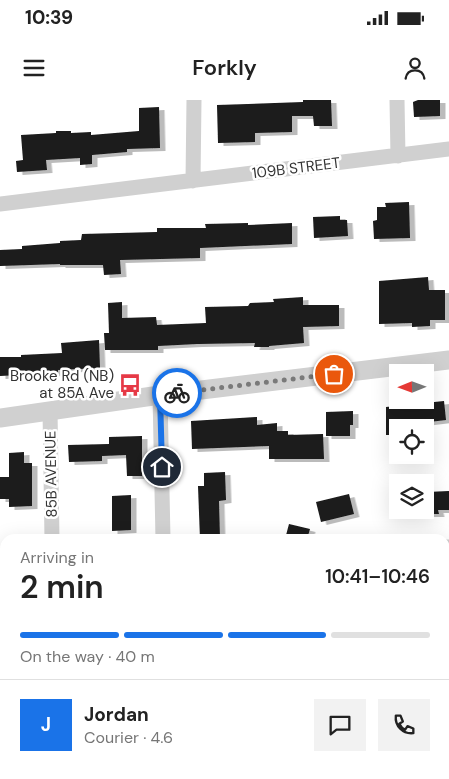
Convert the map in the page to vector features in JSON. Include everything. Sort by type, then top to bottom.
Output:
[{"type":"street","points":[[193,181],[194,100]]},
{"type":"street","points":[[397,100],[398,156]]},
{"type":"street","name":"109B STREET","points":[[0,204],[449,149]]},
{"type":"street","points":[[0,418],[160,395],[449,360]]},
{"type":"street","points":[[160,395],[163,534]]},
{"type":"street","name":"85B AVENUE","points":[[50,410],[52,534]]},
{"type":"building","points":[[303,100],[331,100],[332,126],[314,126],[313,116],[292,116],[292,132],[255,133],[255,142],[218,143],[217,105],[303,102]]},
{"type":"building","points":[[418,100],[440,100],[440,116],[414,117],[413,102]]},
{"type":"building","points":[[159,107],[160,148],[127,149],[127,152],[92,155],[92,164],[80,165],[80,158],[46,160],[47,170],[17,172],[16,161],[23,160],[21,135],[56,133],[56,131],[71,131],[71,133],[91,132],[91,135],[139,131],[139,108]]},
{"type":"building","points":[[409,202],[410,238],[374,239],[373,221],[377,220],[377,207],[386,207],[385,203]]},
{"type":"building","points":[[340,216],[340,220],[347,220],[348,236],[314,238],[313,217]]},
{"type":"building","points":[[248,223],[248,225],[292,223],[292,244],[200,248],[200,258],[120,260],[121,274],[104,275],[103,265],[0,266],[0,250],[22,249],[22,246],[81,240],[82,234],[157,232],[157,228],[206,228],[205,224]]},
{"type":"building","points":[[428,277],[429,290],[445,290],[445,320],[430,320],[430,326],[412,327],[412,323],[379,324],[379,281]]},
{"type":"building","points":[[303,297],[303,305],[339,305],[339,326],[303,327],[304,343],[269,347],[254,347],[255,343],[197,344],[158,346],[158,350],[105,350],[104,333],[109,333],[108,303],[122,302],[122,318],[156,317],[157,325],[206,323],[205,307],[248,306],[250,303],[274,302],[273,299]]},
{"type":"building","points":[[99,340],[100,368],[58,370],[58,373],[0,376],[0,357],[62,353],[61,343]]},
{"type":"building","points":[[444,401],[446,420],[434,421],[434,419],[389,419],[389,435],[386,435],[386,407],[389,407],[389,409],[434,409],[434,402]]},
{"type":"building","points":[[353,411],[353,425],[350,425],[350,436],[326,436],[326,412]]},
{"type":"building","points":[[257,417],[257,425],[277,423],[277,431],[288,431],[288,435],[323,434],[324,459],[269,459],[269,446],[192,449],[191,421]]},
{"type":"building","points":[[142,436],[142,476],[127,476],[126,455],[102,456],[102,461],[69,462],[68,445],[109,444],[109,437]]},
{"type":"building","points":[[24,452],[24,463],[32,463],[32,506],[9,507],[9,499],[0,499],[0,477],[9,477],[9,453]]},
{"type":"building","points":[[225,472],[226,500],[219,501],[220,534],[200,534],[198,486],[204,486],[204,473]]},
{"type":"building","points":[[449,491],[449,510],[438,510],[439,514],[434,514],[434,492]]},
{"type":"building","points":[[349,494],[354,514],[321,522],[316,502]]},
{"type":"building","points":[[131,495],[131,530],[112,531],[112,496]]},
{"type":"building","points":[[289,524],[310,529],[308,534],[286,534]]},
{"type":"way so far","points":[[177,393],[334,374]]},
{"type":"place","name":"Brooke Rd (NB) at 85A Ave","points":[[130,385]]},
{"type":"route","points":[[162,467],[160,395],[177,393]]}]
